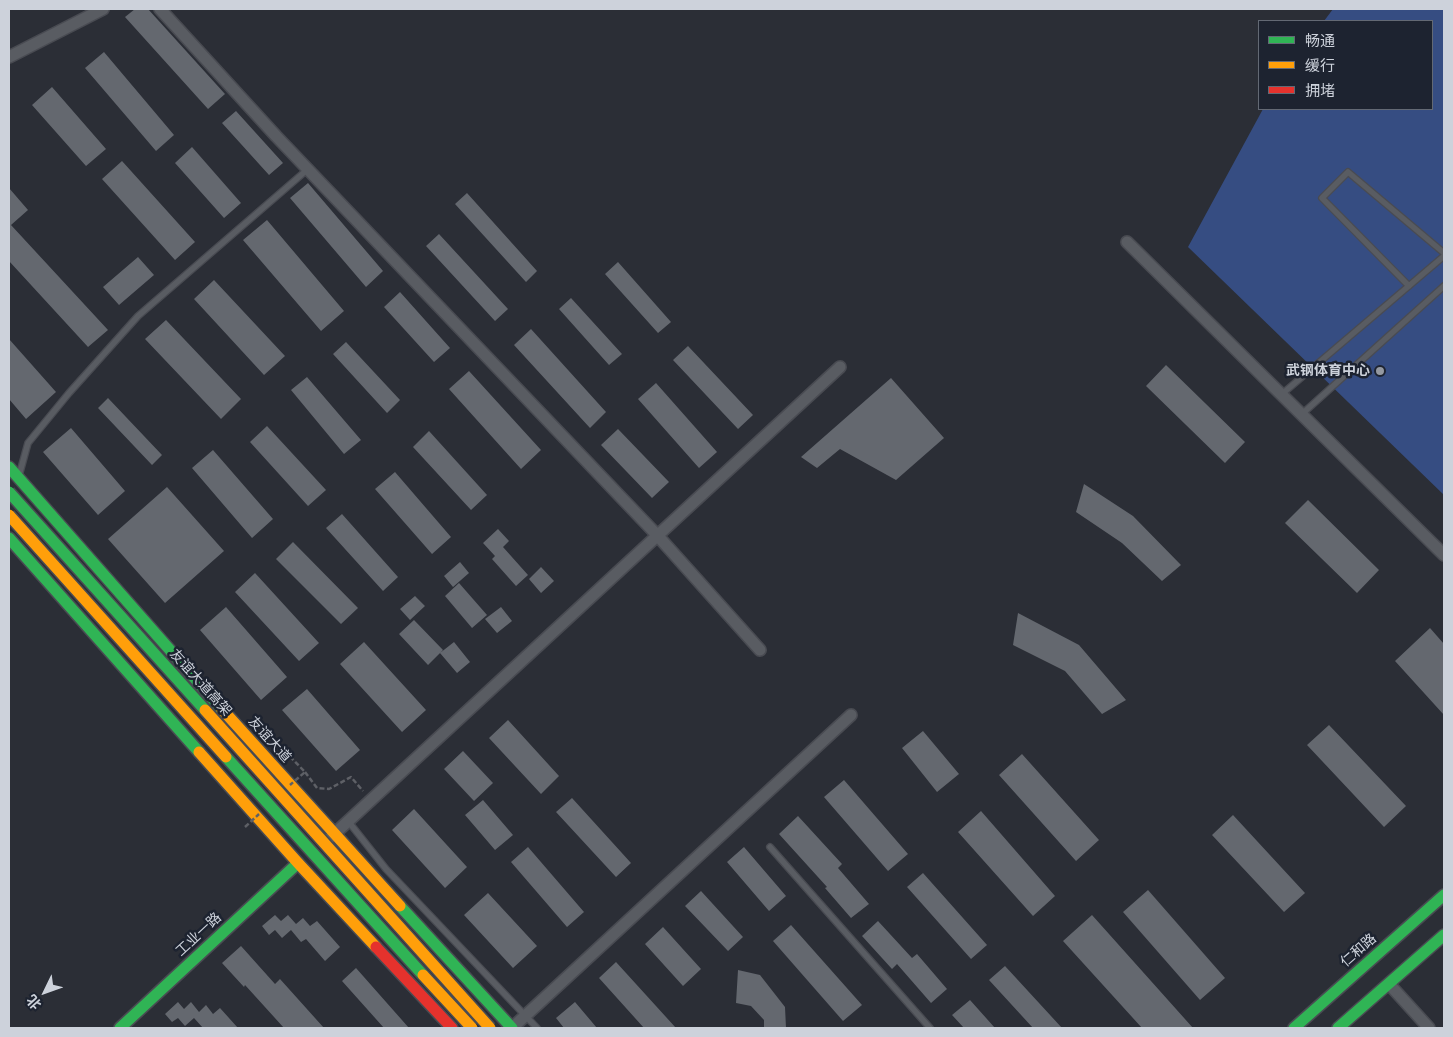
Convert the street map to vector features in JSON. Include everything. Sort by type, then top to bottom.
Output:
[{"type":"main road","name":"友谊大道","points":[[9,467],[255,748],[512,1028]]},
{"type":"main road","name":"友谊大道高架","points":[[9,492],[490,1028]]},
{"type":"main road","points":[[9,515],[324,867],[472,1028]]},
{"type":"main road","points":[[9,538],[298,863],[452,1028]]},
{"type":"main road","name":"工业一路","points":[[120,1028],[298,863]]},
{"type":"main road","name":"仁和路","points":[[1294,1028],[1444,895]]},
{"type":"main road","points":[[1338,1028],[1444,935]]},
{"type":"street","points":[[9,57],[103,9]]},
{"type":"street","points":[[160,9],[308,169],[657,535],[760,650]]},
{"type":"street","points":[[1127,242],[1444,555]]},
{"type":"street","points":[[298,863],[335,833],[840,367]]},
{"type":"street","points":[[512,1028],[851,715]]},
{"type":"street","points":[[1389,984],[1429,1028]]},
{"type":"lane","points":[[19,478],[28,443],[69,393],[138,316],[308,169]]},
{"type":"lane","points":[[1282,394],[1409,286],[1444,254],[1348,172],[1322,198],[1409,286]]},
{"type":"lane","points":[[1302,414],[1444,286]]},
{"type":"lane","points":[[348,821],[386,869],[537,1028]]},
{"type":"lane","points":[[770,847],[930,1028]]},
{"type":"path","points":[[305,772],[317,788],[329,789],[350,776],[371,800]]},
{"type":"shaded area","name":"武钢体育中心","points":[[1333,9],[1444,9],[1444,495],[1188,247],[1262,110],[1433,110],[1433,20],[1325,20]]},
{"type":"building","points":[[135,9],[148,9],[225,94],[208,109],[125,17]]},
{"type":"building","points":[[104,52],[174,135],[156,151],[85,68]]},
{"type":"building","points":[[52,87],[106,149],[86,166],[32,105]]},
{"type":"building","points":[[236,111],[283,163],[269,175],[222,123]]},
{"type":"building","points":[[192,147],[241,203],[224,218],[175,163]]},
{"type":"building","points":[[122,161],[195,242],[175,260],[102,179]]},
{"type":"building","points":[[308,183],[383,271],[366,287],[290,198]]},
{"type":"building","points":[[9,188],[28,210],[11,225],[108,330],[88,347],[9,261]]},
{"type":"building","points":[[467,193],[537,271],[526,282],[455,204]]},
{"type":"building","points":[[267,220],[344,311],[321,331],[243,240]]},
{"type":"building","points":[[439,234],[508,309],[495,321],[426,246]]},
{"type":"building","points":[[138,257],[154,275],[119,305],[103,287]]},
{"type":"building","points":[[618,262],[671,322],[658,333],[605,274]]},
{"type":"building","points":[[214,280],[285,356],[264,375],[194,299]]},
{"type":"building","points":[[400,292],[450,348],[434,362],[384,307]]},
{"type":"building","points":[[571,298],[622,354],[609,365],[559,309]]},
{"type":"building","points":[[166,320],[241,399],[221,419],[145,339]]},
{"type":"building","points":[[531,329],[606,412],[590,428],[514,345]]},
{"type":"building","points":[[9,339],[56,392],[26,419],[9,399]]},
{"type":"building","points":[[346,342],[400,400],[387,413],[333,354]]},
{"type":"building","points":[[688,346],[753,415],[738,429],[673,360]]},
{"type":"building","points":[[1166,365],[1245,442],[1225,463],[1146,386]]},
{"type":"building","points":[[469,371],[541,450],[521,469],[449,389]]},
{"type":"building","points":[[307,377],[361,440],[344,454],[291,390]]},
{"type":"building","points":[[891,378],[944,438],[896,480],[840,449],[817,468],[801,457]]},
{"type":"building","points":[[656,383],[717,452],[699,468],[638,399]]},
{"type":"building","points":[[108,398],[162,455],[152,465],[98,408]]},
{"type":"building","points":[[267,426],[326,490],[308,506],[250,442]]},
{"type":"building","points":[[71,428],[125,491],[98,515],[43,452]]},
{"type":"building","points":[[618,429],[669,482],[652,498],[601,445]]},
{"type":"building","points":[[429,431],[487,495],[471,510],[413,447]]},
{"type":"building","points":[[213,450],[273,519],[252,538],[192,468]]},
{"type":"building","points":[[395,472],[451,537],[432,554],[375,489]]},
{"type":"building","points":[[1084,484],[1133,516],[1181,565],[1162,581],[1122,543],[1076,512]]},
{"type":"building","points":[[167,487],[224,551],[165,603],[108,539]]},
{"type":"building","points":[[1308,500],[1379,570],[1357,593],[1285,523]]},
{"type":"building","points":[[342,514],[398,577],[383,591],[326,528]]},
{"type":"building","points":[[498,529],[509,541],[503,547],[528,575],[516,586],[492,559],[495,556],[483,543]]},
{"type":"building","points":[[293,542],[358,608],[341,624],[276,559]]},
{"type":"building","points":[[460,562],[469,573],[453,587],[444,576]]},
{"type":"building","points":[[541,567],[554,581],[541,593],[529,579]]},
{"type":"building","points":[[255,573],[319,643],[299,661],[235,592]]},
{"type":"building","points":[[459,583],[487,615],[472,628],[445,596]]},
{"type":"building","points":[[415,596],[425,606],[410,620],[400,609]]},
{"type":"building","points":[[226,607],[287,677],[261,700],[200,630]]},
{"type":"building","points":[[501,607],[512,621],[497,633],[485,619]]},
{"type":"building","points":[[1018,613],[1079,645],[1126,700],[1102,714],[1065,671],[1013,645]]},
{"type":"building","points":[[414,620],[443,650],[428,665],[399,634]]},
{"type":"building","points":[[1430,628],[1444,644],[1444,715],[1395,661]]},
{"type":"building","points":[[364,642],[426,710],[402,732],[340,664]]},
{"type":"building","points":[[454,642],[470,662],[457,673],[440,653]]},
{"type":"building","points":[[307,689],[360,750],[336,771],[282,710]]},
{"type":"building","points":[[508,720],[559,776],[541,794],[489,738]]},
{"type":"building","points":[[1329,725],[1406,806],[1384,827],[1307,745]]},
{"type":"building","points":[[923,731],[959,774],[937,792],[902,748]]},
{"type":"building","points":[[463,751],[493,783],[474,801],[444,769]]},
{"type":"building","points":[[1022,754],[1099,840],[1076,861],[999,775]]},
{"type":"building","points":[[844,780],[908,854],[888,871],[824,797]]},
{"type":"building","points":[[572,798],[631,863],[616,877],[556,812]]},
{"type":"building","points":[[483,800],[513,835],[495,850],[465,815]]},
{"type":"building","points":[[414,809],[467,867],[445,888],[392,830]]},
{"type":"building","points":[[981,811],[1055,896],[1033,916],[958,832]]},
{"type":"building","points":[[1233,815],[1305,893],[1284,912],[1212,835]]},
{"type":"building","points":[[798,816],[842,864],[838,868],[869,904],[851,918],[825,888],[827,887],[779,834]]},
{"type":"building","points":[[528,847],[584,912],[567,927],[511,862]]},
{"type":"building","points":[[744,847],[786,896],[769,911],[727,862]]},
{"type":"building","points":[[923,873],[987,945],[971,959],[907,887]]},
{"type":"building","points":[[1148,890],[1225,978],[1200,1000],[1123,912]]},
{"type":"building","points":[[701,891],[743,937],[728,951],[685,906]]},
{"type":"building","points":[[488,893],[537,946],[513,968],[464,915]]},
{"type":"building","points":[[275,915],[281,921],[288,915],[296,924],[303,918],[310,926],[317,921],[340,947],[325,961],[306,939],[301,942],[291,930],[282,938],[275,930],[269,935],[262,926]]},
{"type":"building","points":[[1092,915],[1193,1028],[1142,1028],[1063,941]]},
{"type":"building","points":[[878,921],[912,958],[917,954],[947,989],[931,1003],[897,964],[892,969],[862,936]]},
{"type":"building","points":[[791,925],[862,1005],[843,1021],[773,941]]},
{"type":"building","points":[[663,927],[701,969],[683,986],[645,944]]},
{"type":"building","points":[[241,946],[275,984],[280,979],[324,1028],[284,1028],[222,963]]},
{"type":"building","points":[[616,962],[676,1028],[644,1028],[599,978]]},
{"type":"building","points":[[1005,966],[1062,1028],[1033,1028],[989,980]]},
{"type":"building","points":[[356,968],[409,1028],[384,1028],[342,981]]},
{"type":"building","points":[[738,970],[760,975],[785,1007],[786,1028],[764,1028],[764,1020],[751,1006],[736,1003]]},
{"type":"building","points":[[970,1000],[995,1028],[964,1028],[952,1015]]},
{"type":"building","points":[[178,1002],[184,1009],[191,1002],[199,1012],[206,1005],[213,1014],[220,1008],[238,1028],[203,1028],[194,1018],[185,1026],[178,1018],[172,1022],[165,1014]]},
{"type":"building","points":[[575,1002],[597,1028],[564,1028],[556,1018]]},
{"type":"traffic: fast","points":[[9,467],[221,708]]},
{"type":"traffic: fast","points":[[9,492],[205,710]]},
{"type":"traffic: fast","points":[[9,538],[199,752]]},
{"type":"traffic: fast","points":[[226,757],[423,975]]},
{"type":"traffic: fast","points":[[120,1028],[298,863]]},
{"type":"traffic: fast","points":[[1294,1028],[1444,895]]},
{"type":"traffic: fast","points":[[400,906],[512,1028]]},
{"type":"traffic: fast","points":[[1338,1028],[1444,935]]},
{"type":"traffic: slow","points":[[9,515],[226,757]]},
{"type":"traffic: slow","points":[[221,708],[400,906]]},
{"type":"traffic: slow","points":[[205,710],[490,1028]]},
{"type":"traffic: slow","points":[[199,752],[376,947]]},
{"type":"traffic: slow","points":[[423,975],[472,1028]]},
{"type":"traffic: jam","points":[[376,947],[452,1028]]},
{"type":"place","name":"武钢体育中心","points":[[1380,371]]}]
